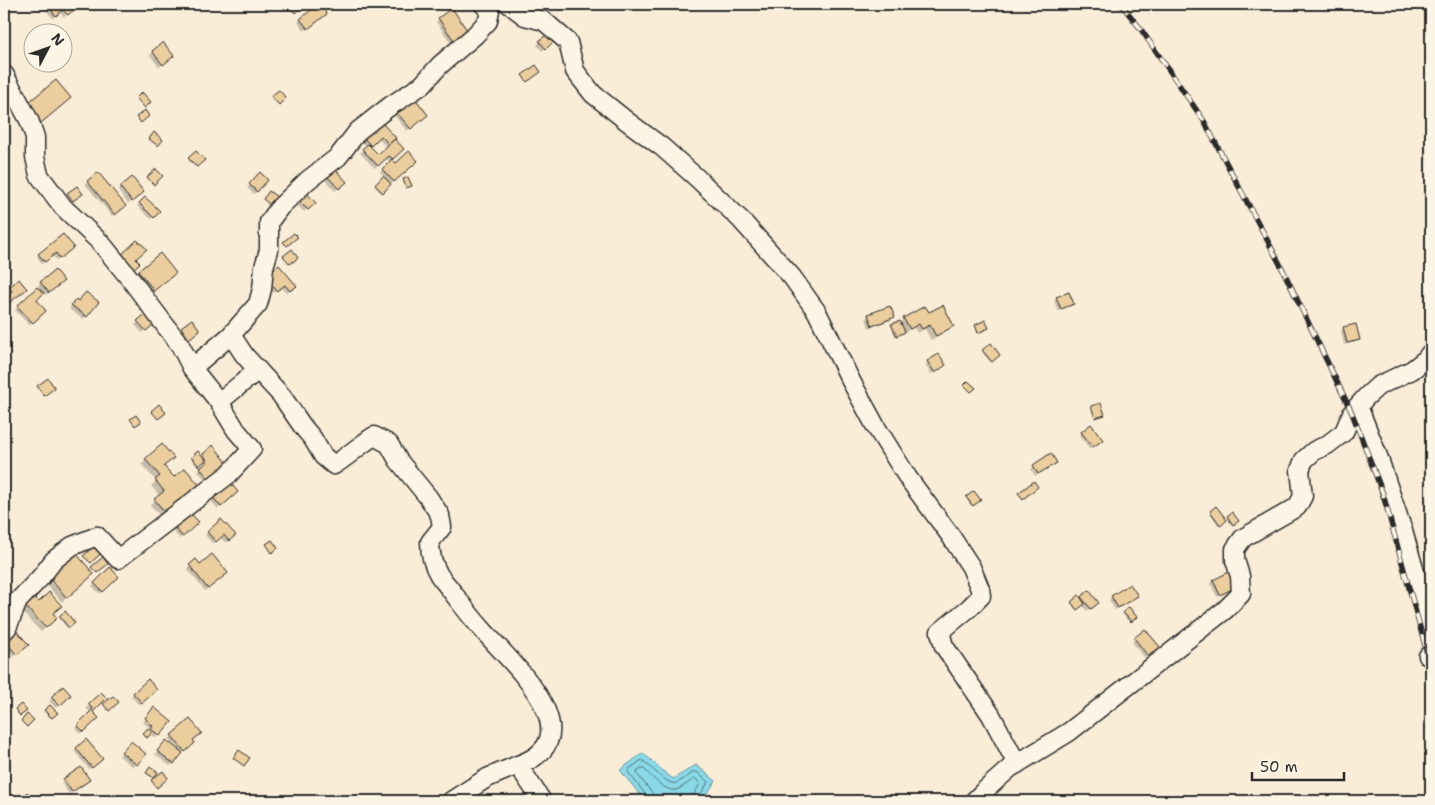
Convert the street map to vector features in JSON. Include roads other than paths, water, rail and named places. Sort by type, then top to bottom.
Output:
[{"type":"street","points":[[192,368],[231,335],[258,304],[262,289],[264,267],[269,250],[269,222],[280,207],[308,180],[338,157],[358,130],[422,85],[440,65],[474,36],[488,21],[490,10],[484,4]]},
{"type":"street","points":[[509,4],[526,16],[544,20],[568,42],[575,71],[593,94],[662,147],[741,220],[792,277],[817,312],[876,427],[908,478],[950,534],[971,567],[981,596],[940,632],[944,646],[992,715],[1016,764]]},
{"type":"street","points":[[4,74],[29,120],[35,137],[35,157],[39,175],[63,207],[101,243],[125,273],[180,345],[192,368],[219,402],[236,430],[252,449],[229,474],[118,559],[97,536],[72,546],[54,560],[18,601],[4,631]]},
{"type":"street","points":[[231,335],[245,356],[281,395],[324,456],[334,465],[374,436],[389,444],[398,460],[440,515],[442,527],[430,542],[431,557],[439,574],[482,629],[534,688],[548,714],[550,734],[546,747],[531,761],[487,778],[451,801]]},
{"type":"street","points":[[974,801],[1016,764],[1069,732],[1217,616],[1241,594],[1235,549],[1243,538],[1297,507],[1303,496],[1300,470],[1304,460],[1344,432],[1352,413],[1378,386],[1412,370],[1426,359],[1431,352]]},
{"type":"street","points":[[219,402],[258,370]]},
{"type":"street","points":[[1358,406],[1378,456],[1403,531],[1431,627]]},
{"type":"street","points":[[518,765],[542,801]]},
{"type":"water","points":[[643,753],[673,779],[696,765],[716,781],[704,798],[705,801],[645,801],[620,770]]},
{"type":"railway","points":[[1121,4],[1140,28],[1204,121],[1281,266],[1352,413],[1383,494],[1431,672]]}]
